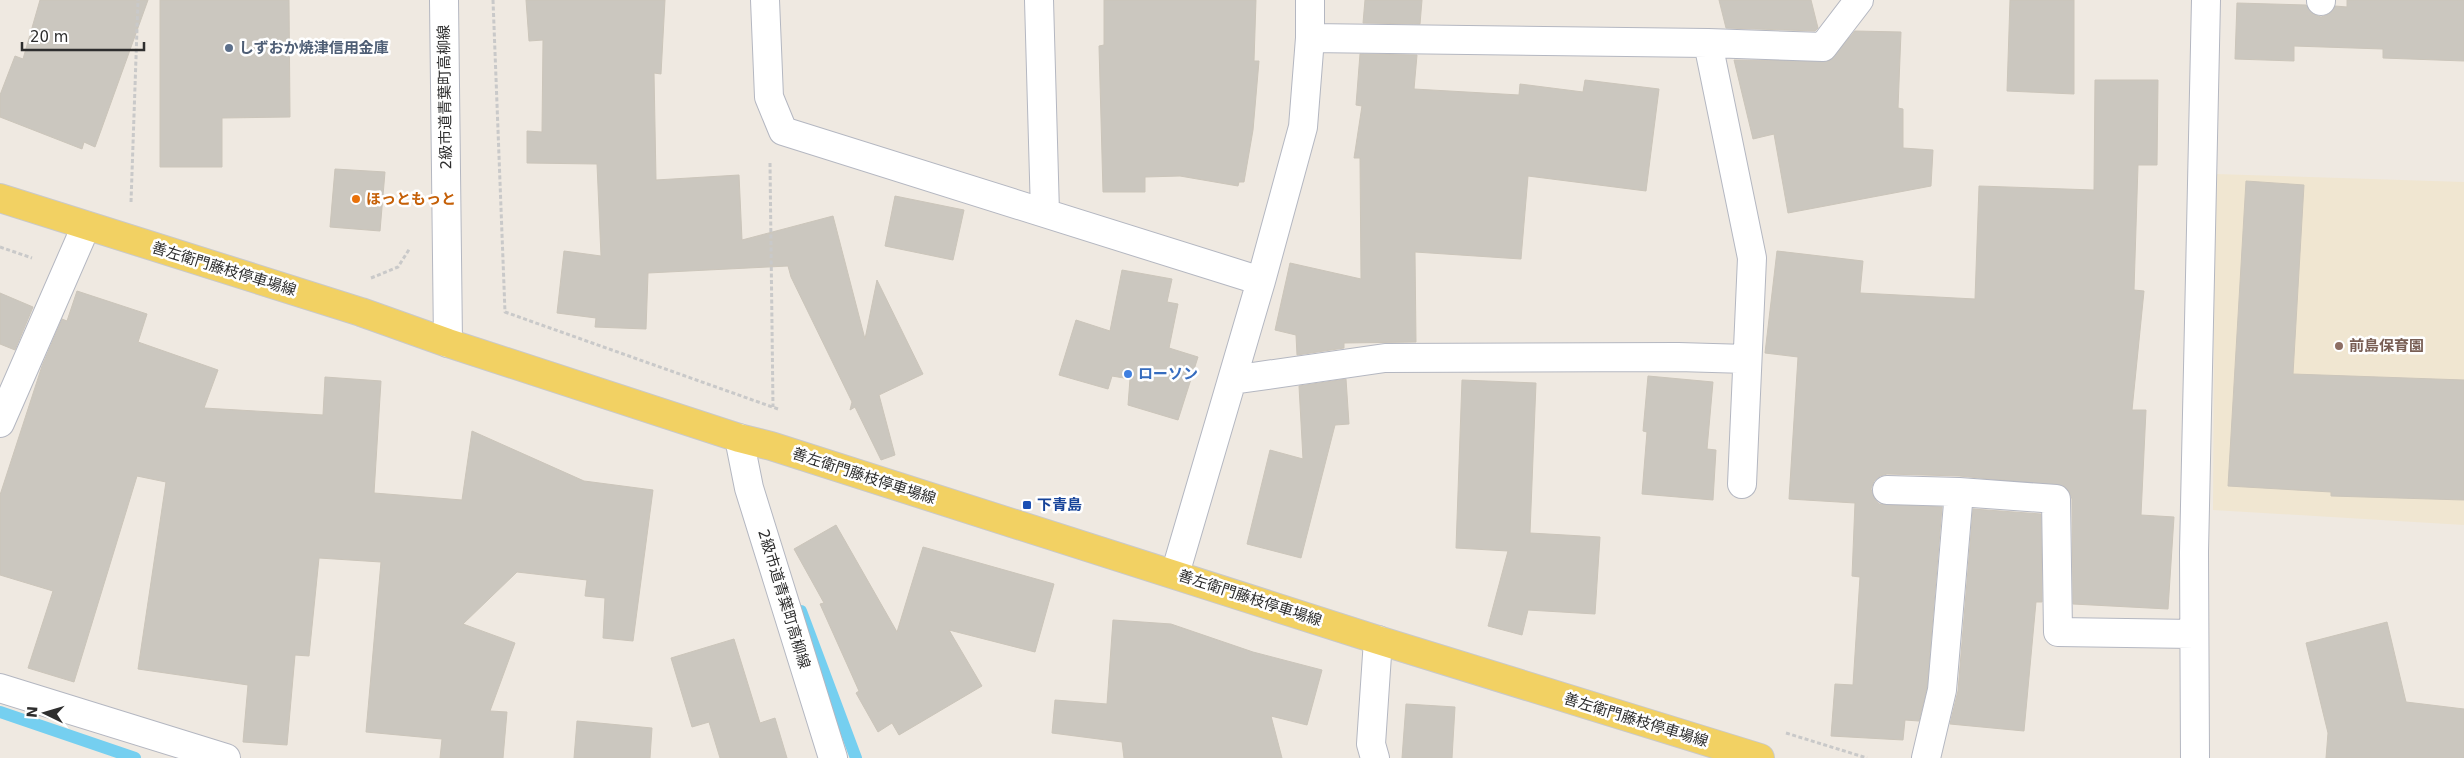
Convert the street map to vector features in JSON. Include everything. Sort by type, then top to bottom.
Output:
[{"type":"main road","name":"善左衛門藤枝停車場線","points":[[0,198],[361,312],[448,343],[739,438],[771,446],[1378,640],[1760,758]]},
{"type":"street","name":"2級市道青葉町高柳線","points":[[444,0],[448,343]]},
{"type":"street","points":[[765,0],[769,97],[783,131],[1261,281]]},
{"type":"street","points":[[1039,0],[1045,213]]},
{"type":"street","points":[[1175,574],[1261,281],[1303,127],[1310,38],[1310,0]]},
{"type":"street","points":[[1310,38],[1708,43],[1823,47],[1859,0]]},
{"type":"street","points":[[2196,758],[2194,552],[2206,0]]},
{"type":"street","points":[[1708,43],[1752,258],[1742,484]]},
{"type":"street","points":[[0,422],[86,226]]},
{"type":"street","points":[[1232,380],[1385,358],[1678,357],[1748,359]]},
{"type":"street","name":"2級市道青葉町高柳線","points":[[739,438],[749,488],[833,758]]},
{"type":"street","points":[[1887,490],[1959,492],[2056,499],[2058,632],[2194,634]]},
{"type":"street","points":[[1926,758],[1942,690],[1959,492]]},
{"type":"street","points":[[1375,758],[1371,744],[1378,640]]},
{"type":"street","points":[[0,688],[226,758]]},
{"type":"path","points":[[131,210],[138,0]]},
{"type":"path","points":[[493,0],[505,312],[736,394]]},
{"type":"path","points":[[770,157],[774,407]]},
{"type":"path","points":[[368,279],[398,266],[413,243]]},
{"type":"shaded area","name":"前島保育園","points":[[2215,174],[2464,182],[2464,525],[2213,510]]},
{"type":"building","points":[[40,0],[148,0],[95,147],[84,142],[82,149],[0,117],[0,95],[15,56],[23,59]]},
{"type":"building","points":[[160,0],[289,0],[290,117],[222,118],[222,167],[160,167]]},
{"type":"building","points":[[526,0],[665,0],[661,74],[654,73],[656,180],[739,175],[742,240],[833,216],[865,339],[877,280],[923,374],[879,395],[895,455],[881,460],[855,407],[850,410],[852,402],[791,277],[788,266],[648,273],[646,329],[595,327],[596,318],[557,313],[564,251],[601,256],[597,164],[527,163],[527,131],[542,132],[543,40],[529,41]]},
{"type":"building","points":[[1104,0],[1256,0],[1254,61],[1259,61],[1253,130],[1244,182],[1239,182],[1238,186],[1180,176],[1145,177],[1145,192],[1103,192],[1099,46],[1104,45]]},
{"type":"building","points":[[1365,0],[1422,0],[1420,24],[1363,23]]},
{"type":"building","points":[[1719,0],[1811,0],[1818,28],[1815,31],[1726,28]]},
{"type":"building","points":[[2010,0],[2074,0],[2074,94],[2007,91]]},
{"type":"building","points":[[2347,0],[2464,0],[2464,61],[2383,58],[2383,49],[2294,46],[2294,61],[2235,59],[2237,3],[2306,5],[2313,14],[2321,17],[2329,14],[2335,6],[2347,7]]},
{"type":"building","points":[[1855,31],[1901,32],[1898,108],[1903,109],[1903,148],[1933,150],[1931,186],[1788,213],[1774,134],[1753,139],[1734,60],[1829,61]]},
{"type":"building","points":[[1360,54],[1417,55],[1414,89],[1519,95],[1520,84],[1583,92],[1585,80],[1659,89],[1646,191],[1528,176],[1521,259],[1415,252],[1416,342],[1344,343],[1344,348],[1297,355],[1296,335],[1275,330],[1290,263],[1361,279],[1360,158],[1354,158],[1362,106],[1356,105]]},
{"type":"building","points":[[2095,80],[2158,80],[2157,165],[2138,165],[2134,290],[2144,291],[2132,410],[2146,410],[2141,515],[2174,517],[2168,609],[2073,604],[2072,499],[2069,491],[2064,486],[1959,476],[1887,474],[1880,476],[1874,481],[1871,489],[1874,498],[1879,504],[1942,507],[1927,688],[1919,721],[1905,720],[1903,740],[1831,736],[1835,684],[1853,685],[1860,577],[1852,576],[1855,503],[1789,499],[1798,357],[1765,353],[1777,251],[1863,261],[1860,293],[1975,299],[1979,186],[2094,190]]},
{"type":"building","points":[[335,169],[385,172],[380,231],[330,227]]},
{"type":"building","points":[[2246,181],[2304,185],[2293,374],[2464,380],[2464,500],[2331,496],[2331,492],[2228,486]]},
{"type":"building","points":[[895,196],[964,210],[953,260],[885,246]]},
{"type":"building","points":[[1122,270],[1172,279],[1167,302],[1178,304],[1169,348],[1198,357],[1178,420],[1128,405],[1130,379],[1112,376],[1108,389],[1059,375],[1076,320],[1110,331]]},
{"type":"building","points":[[77,291],[147,314],[138,342],[218,370],[204,408],[323,415],[325,377],[381,381],[374,493],[462,500],[472,431],[584,481],[653,490],[633,641],[603,638],[605,598],[585,596],[587,580],[517,572],[463,624],[515,643],[490,711],[507,712],[503,758],[440,758],[442,739],[366,732],[381,562],[319,558],[309,656],[295,655],[287,745],[243,742],[248,685],[138,669],[166,482],[137,476],[74,682],[28,668],[53,591],[0,575],[0,495],[42,366],[62,319],[67,321]]},
{"type":"building","points":[[0,293],[33,307],[15,350],[0,344]]},
{"type":"building","points":[[1648,376],[1713,382],[1707,449],[1716,450],[1713,500],[1642,494],[1647,432],[1643,431]]},
{"type":"building","points":[[1346,379],[1349,424],[1335,425],[1301,558],[1247,544],[1270,450],[1303,459],[1299,386]]},
{"type":"building","points":[[1462,380],[1536,383],[1530,533],[1600,537],[1595,614],[1528,610],[1522,635],[1488,626],[1508,551],[1456,548]]},
{"type":"building","points":[[1973,509],[2041,514],[2042,602],[2036,602],[2024,731],[1950,724],[1958,691]]},
{"type":"building","points":[[836,525],[897,632],[923,547],[1054,584],[1035,652],[949,630],[982,686],[899,735],[892,723],[878,732],[856,693],[859,691],[820,604],[824,603],[794,549]]},
{"type":"building","points":[[1113,620],[1171,624],[1253,652],[1322,670],[1307,725],[1271,716],[1282,758],[1124,758],[1122,742],[1052,733],[1055,700],[1107,704]]},
{"type":"building","points":[[2387,622],[2406,702],[2464,709],[2464,758],[2326,758],[2328,733],[2306,643]]},
{"type":"building","points":[[734,639],[760,723],[775,718],[787,758],[720,758],[709,722],[692,727],[671,658]]},
{"type":"building","points":[[1406,704],[1455,707],[1452,758],[1402,758]]},
{"type":"building","points":[[577,721],[652,728],[650,758],[574,758]]},
{"type":"waterway","points":[[801,611],[856,758]]},
{"type":"waterway","points":[[0,712],[135,758]]},
{"type":"place","name":"しずおか焼津信用金庫","points":[[229,48]]},
{"type":"place","name":"ほっともっと","points":[[356,199]]},
{"type":"place","name":"前島保育園","points":[[2339,346]]},
{"type":"place","name":"ローソン","points":[[1128,374]]},
{"type":"place","name":"下青島","points":[[1027,505]]}]
